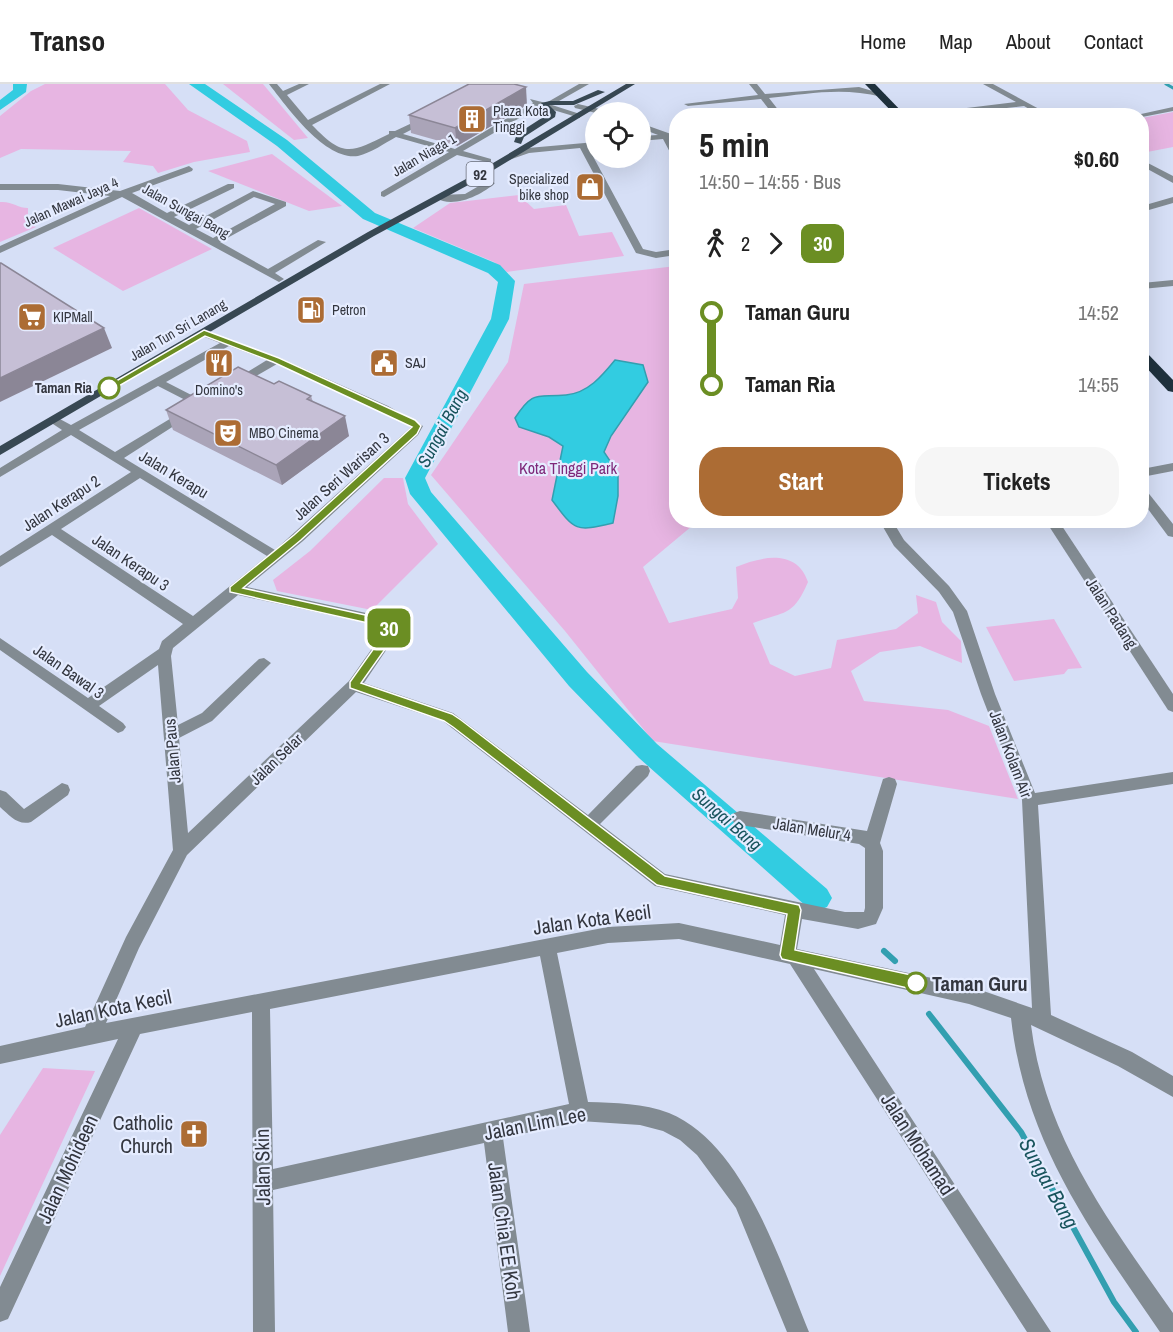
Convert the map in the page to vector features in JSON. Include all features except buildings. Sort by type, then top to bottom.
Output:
[{"type":"highway","points":[[870,84],[896,108]]},
{"type":"highway","points":[[1149,363],[1173,388]]},
{"type":"main road","name":"Jalan Tun Sri Lanang","points":[[410,212],[440,198],[549,133],[601,92],[615,84]]},
{"type":"main road","name":"Jalan Tun Sri Lanang","points":[[1,447],[54,420],[410,212],[518,142],[631,84]]},
{"type":"main road","points":[[543,103],[574,103],[601,92]]},
{"type":"main road","points":[[518,142],[520,136],[552,116],[552,112],[543,103]]},
{"type":"main road","name":"Jalan Tun Sri Lanang","points":[[1,447],[279,279],[349,239],[371,234]]},
{"type":"street","points":[[273,84],[327,145],[341,152],[356,154],[437,113]]},
{"type":"street","points":[[283,94],[305,84]]},
{"type":"street","points":[[358,84],[369,93]]},
{"type":"street","points":[[309,123],[386,84]]},
{"type":"street","name":"Jalan Niaga 1","points":[[543,103],[568,84]]},
{"type":"street","name":"Jalan Niaga 1","points":[[384,194],[543,103],[585,84]]},
{"type":"street","points":[[753,84],[773,108]]},
{"type":"street","points":[[795,84],[802,92]]},
{"type":"street","points":[[837,89],[859,84]]},
{"type":"street","points":[[987,84],[1033,108]]},
{"type":"street","points":[[688,104],[837,89],[859,89],[882,95]]},
{"type":"street","points":[[529,96],[543,103]]},
{"type":"street","points":[[519,97],[585,111]]},
{"type":"street","points":[[985,108],[1025,104]]},
{"type":"street","points":[[1149,114],[1173,109]]},
{"type":"street","points":[[341,152],[424,110]]},
{"type":"street","points":[[383,130],[488,161]]},
{"type":"street","points":[[651,130],[666,136],[669,142]]},
{"type":"street","points":[[549,133],[542,144],[564,147]]},
{"type":"street","points":[[651,138],[666,136]]},
{"type":"street","points":[[509,157],[528,151],[584,146],[639,251],[656,255],[669,253]]},
{"type":"street","points":[[1149,168],[1173,180]]},
{"type":"street","name":"Jalan Mawai Jaya 4","points":[[1,255],[123,193],[189,169]]},
{"type":"street","points":[[440,198],[467,197],[491,183],[476,177]]},
{"type":"street","points":[[168,216],[231,186]]},
{"type":"street","name":"Jalan Sungai Bang","points":[[0,187],[58,187],[123,193],[214,241],[279,279]]},
{"type":"street","points":[[190,228],[254,194],[283,204],[214,241]]},
{"type":"street","points":[[1149,206],[1173,200]]},
{"type":"street","points":[[267,273],[321,242]]},
{"type":"street","points":[[1149,285],[1173,283]]},
{"type":"street","name":"Jalan Seri Warisan 3","points":[[88,706],[164,652],[170,641],[276,556],[406,440],[417,426],[384,408],[276,360],[204,333]]},
{"type":"street","points":[[0,474],[71,430],[229,342]]},
{"type":"street","points":[[227,389],[276,360]]},
{"type":"street","points":[[115,458],[206,401],[158,382]]},
{"type":"street","name":"Jalan Kerapu","points":[[54,420],[276,556]]},
{"type":"street","points":[[1149,472],[1173,467]]},
{"type":"street","name":"Jalan Kerapu 2","points":[[0,562],[140,472]]},
{"type":"street","points":[[1149,502],[1173,533]]},
{"type":"street","name":"Jalan Kolam Air","points":[[890,528],[899,543],[944,589],[960,611],[988,694],[1030,800],[1042,1020]]},
{"type":"street","name":"Jalan Padang","points":[[1056,528],[1173,706]]},
{"type":"street","name":"Jalan Kerapu 3","points":[[52,529],[192,623]]},
{"type":"street","name":"Jalan Selar","points":[[91,1035],[132,943],[181,850],[354,685],[388,638],[390,630],[384,623],[234,589]]},
{"type":"street","name":"Jalan Bawal 3","points":[[0,643],[118,727]]},
{"type":"street","name":"Jalan Paus","points":[[164,652],[181,850]]},
{"type":"street","points":[[171,735],[207,717],[264,663]]},
{"type":"street","name":"Jalan Melur 4","points":[[354,685],[448,717],[661,881],[852,921],[870,918],[874,908],[875,852],[872,843],[863,837],[740,818]]},
{"type":"street","points":[[588,825],[642,771]]},
{"type":"street","points":[[1030,800],[1173,778]]},
{"type":"street","points":[[872,843],[889,784]]},
{"type":"street","points":[[0,797],[17,813],[26,817],[62,790]]},
{"type":"street","points":[[792,956],[795,910]]},
{"type":"street","name":"Jalan Kota Kecil","points":[[0,1055],[134,1026],[608,935],[679,932],[969,995],[1042,1020],[1125,1059],[1173,1088]]},
{"type":"street","points":[[547,947],[580,1111]]},
{"type":"street","name":"Jalan Mohamad","points":[[792,956],[1040,1332]]},
{"type":"street","name":"Jalan Skin","points":[[261,1002],[264,1332]]},
{"type":"street","points":[[1020,1012],[1021,1044],[1042,1114],[1072,1181],[1173,1332]]},
{"type":"street","name":"Jalan Mohideen","points":[[0,1311],[134,1026]]},
{"type":"street","name":"Jalan Lim Lee","points":[[262,1182],[580,1111],[640,1115],[666,1122],[687,1133],[704,1148],[743,1201],[798,1332]]},
{"type":"street","name":"Jalan Chia EE Koh","points":[[492,1130],[519,1332]]},
{"type":"green space","points":[[45,84],[165,84],[188,110],[247,141],[250,152],[194,162],[158,173],[153,166],[123,162],[131,151],[21,149],[0,158],[0,116],[31,91]]},
{"type":"green space","points":[[223,84],[263,84],[308,138],[294,140]]},
{"type":"green space","points":[[1173,112],[1173,147],[1149,152],[1149,117]]},
{"type":"green space","points":[[272,154],[342,206],[309,211],[208,171]]},
{"type":"green space","points":[[519,195],[534,209],[566,205],[579,236],[612,232],[624,256],[507,272],[494,262],[413,228],[450,203]]},
{"type":"green space","points":[[0,202],[28,208],[28,223],[36,227],[0,242]]},
{"type":"green space","points":[[139,208],[212,249],[123,291],[53,248]]},
{"type":"green space","name":"Kota Tinggi Park","points":[[669,267],[669,528],[690,528],[643,567],[669,623],[732,609],[738,598],[736,567],[767,558],[787,560],[796,564],[803,571],[808,582],[803,593],[787,611],[753,623],[770,664],[795,676],[831,668],[837,640],[896,629],[918,613],[916,595],[936,602],[942,622],[961,641],[962,663],[920,646],[880,652],[851,671],[864,701],[948,710],[989,726],[1018,799],[653,741],[565,631],[431,475],[508,362],[524,284]]},
{"type":"green space","points":[[384,478],[403,478],[408,504],[438,544],[372,610],[277,591],[273,580],[310,551]]},
{"type":"green space","points":[[1054,619],[1082,668],[1068,669],[1064,674],[1014,681],[986,627]]},
{"type":"green space","points":[[43,1068],[95,1071],[0,1276],[0,1135]]},
{"type":"water","points":[[615,360],[643,365],[648,382],[611,436],[604,452],[618,473],[618,496],[613,523],[591,528],[577,527],[566,518],[552,500],[563,446],[549,437],[519,427],[515,418],[532,399],[574,394],[588,387],[600,378]]},
{"type":"waterway","points":[[0,106],[19,92],[20,84]]},
{"type":"waterway","name":"Sungai Bang","points":[[196,84],[282,143],[369,216],[494,269],[507,281],[500,319],[415,478],[421,494],[578,679],[648,751],[817,898]]},
{"type":"waterway","points":[[1166,84],[1173,88]]},
{"type":"waterway","name":"Sungai Bang","points":[[884,951],[895,961]]},
{"type":"waterway","name":"Sungai Bang","points":[[929,1014],[1021,1132],[1114,1302],[1136,1332]]},
{"type":"bus line","name":"30","points":[[109,388],[204,333],[276,360],[415,424],[417,426],[414,432],[276,556],[234,589],[384,623],[388,626],[390,634],[354,685],[448,717],[661,881],[795,910],[787,955],[916,983]]},
{"type":"place","name":"Plaza Kota Tinggi","points":[[472,119]]},
{"type":"place","name":"Specialized bike shop","points":[[590,187]]},
{"type":"place","name":"Petron","points":[[311,310]]},
{"type":"place","name":"KIPMall","points":[[32,317]]},
{"type":"place","name":"Domino's","points":[[219,363]]},
{"type":"place","name":"SAJ","points":[[384,363]]},
{"type":"place","name":"Taman Ria","points":[[109,388]]},
{"type":"place","name":"MBO Cinema","points":[[228,433]]},
{"type":"place","name":"Taman Guru","points":[[916,983]]},
{"type":"place","name":"Catholic Church","points":[[194,1134]]}]
